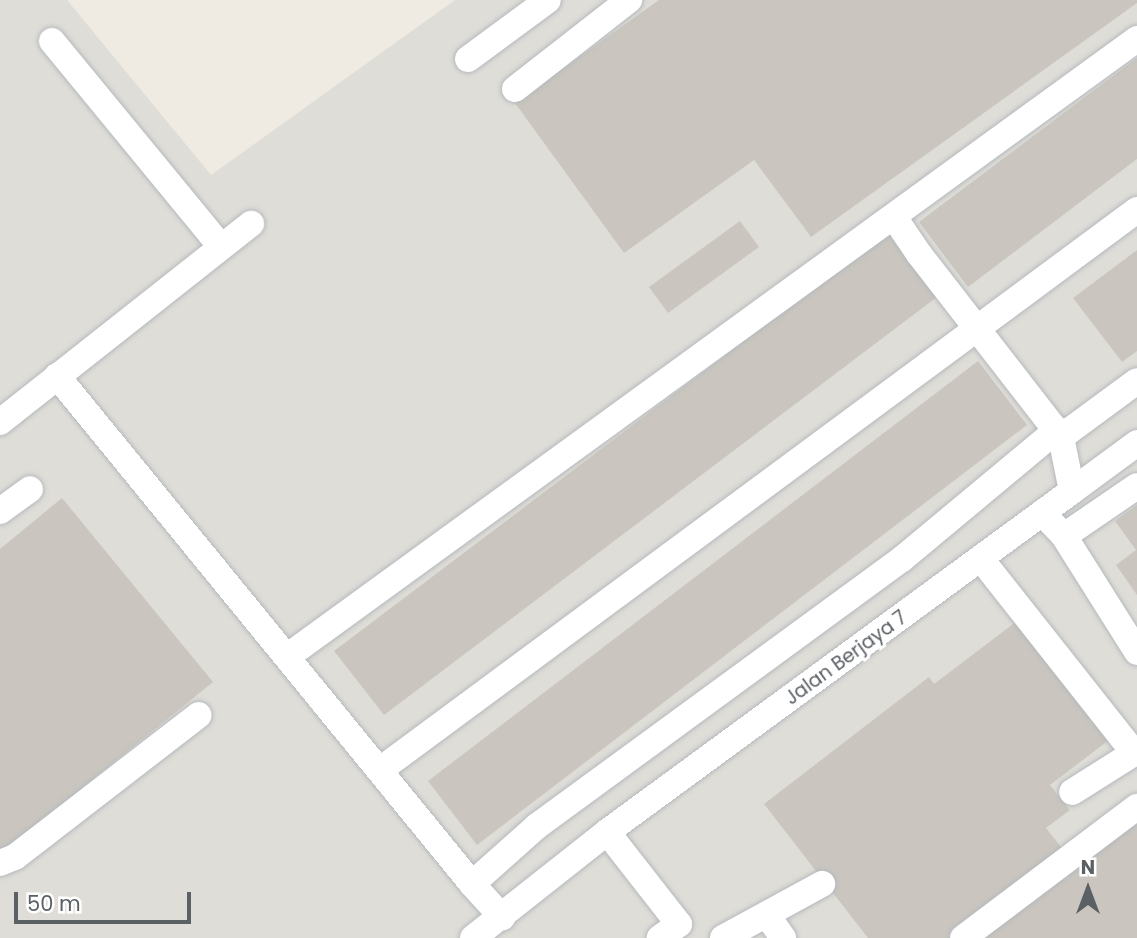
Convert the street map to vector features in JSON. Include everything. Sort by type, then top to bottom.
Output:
[{"type":"street","points":[[468,60],[548,0]]},
{"type":"street","points":[[515,89],[629,0]]},
{"type":"street","points":[[288,656],[1137,39]]},
{"type":"street","points":[[52,41],[221,247]]},
{"type":"street","points":[[380,770],[1137,210]]},
{"type":"street","points":[[894,217],[975,328],[1059,434],[1072,491]]},
{"type":"street","points":[[0,422],[251,224]]},
{"type":"street","points":[[57,376],[472,884],[502,917]]},
{"type":"street","points":[[472,884],[548,818],[902,559],[1059,434],[1137,381]]},
{"type":"street","name":"Jalan Berjaya 7","points":[[473,938],[607,832],[1137,443]]},
{"type":"street","points":[[1064,536],[1137,486]]},
{"type":"street","points":[[0,511],[30,489]]},
{"type":"street","points":[[1042,513],[1064,536],[1137,652]]},
{"type":"street","points":[[981,559],[1134,753],[1072,792]]},
{"type":"street","points":[[0,863],[15,857],[199,715]]},
{"type":"street","points":[[962,938],[1137,807]]},
{"type":"street","points":[[607,832],[677,933]]},
{"type":"street","points":[[723,938],[822,884]]},
{"type":"street","points":[[767,915],[783,938]]},
{"type":"shaded area","points":[[0,0],[67,0],[211,175],[455,0],[1137,0],[1137,938],[0,938]]},
{"type":"building","points":[[659,0],[1137,0],[1137,3],[811,237],[754,160],[624,253],[515,103]]},
{"type":"building","points":[[1137,58],[1137,159],[968,287],[919,222]]},
{"type":"building","points":[[740,221],[759,247],[668,313],[649,287]]},
{"type":"building","points":[[887,233],[937,297],[384,715],[334,651]]},
{"type":"building","points":[[1137,250],[1137,351],[1122,362],[1073,298]]},
{"type":"building","points":[[978,361],[1027,425],[477,845],[428,781]]},
{"type":"building","points":[[62,498],[213,682],[3,852],[0,848],[0,549]]},
{"type":"building","points":[[1137,505],[1137,595],[1116,565],[1136,550],[1115,521]]},
{"type":"building","points":[[1017,621],[1109,740],[1050,785],[1070,810],[1046,828],[1065,852],[952,938],[868,938],[764,804],[929,677],[934,684]]},
{"type":"building","points":[[1137,822],[1137,938],[983,938]]}]
